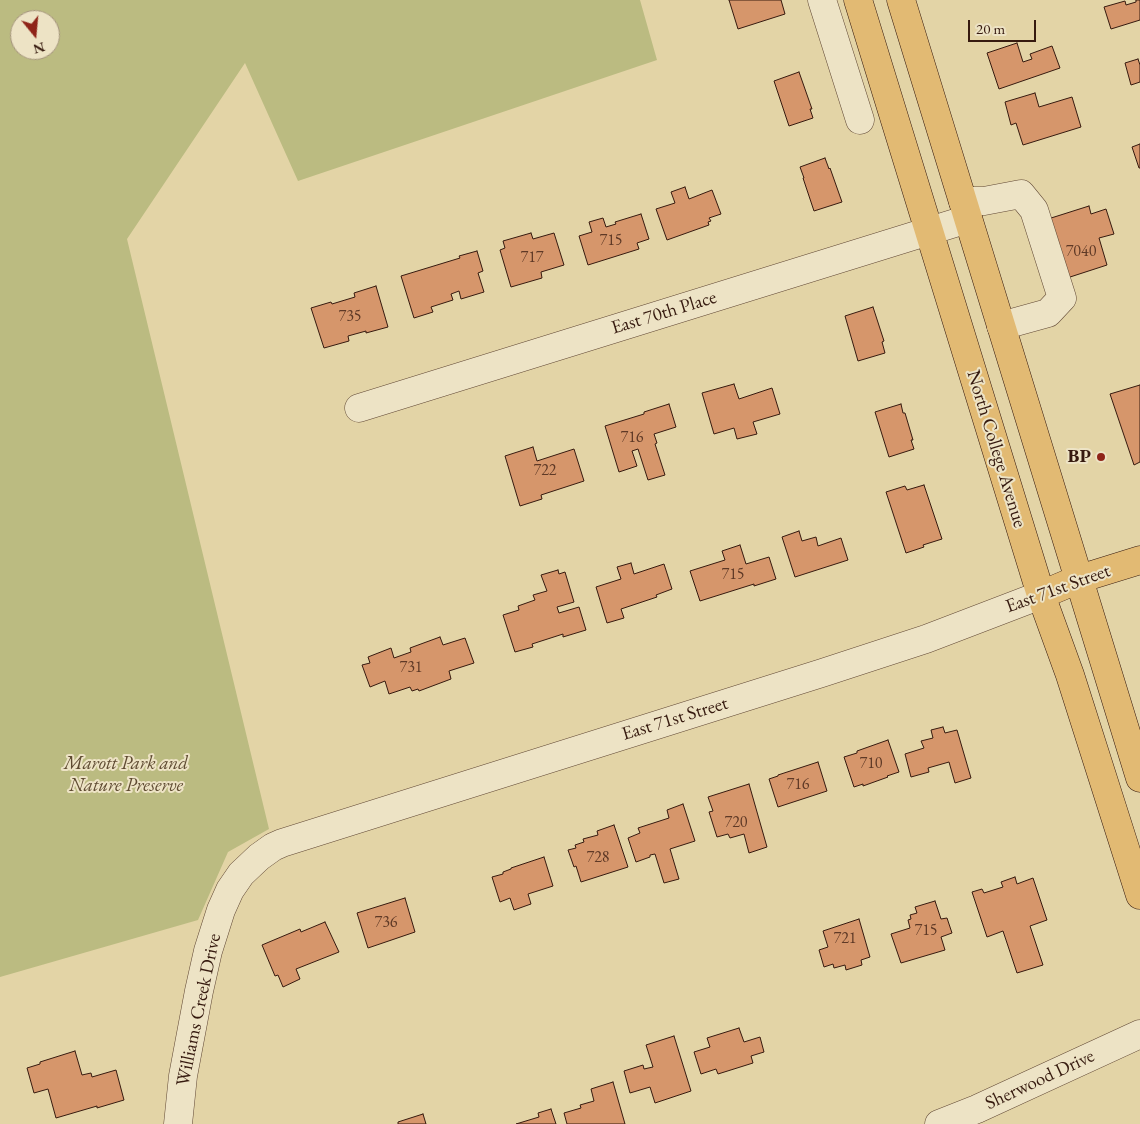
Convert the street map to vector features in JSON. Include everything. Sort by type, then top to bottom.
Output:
[{"type":"main road","name":"North College Avenue","points":[[858,0],[1041,595],[1070,675],[1140,895]]},
{"type":"main road","points":[[901,0],[1140,778]]},
{"type":"main road","name":"East 71st Street","points":[[1041,595],[1078,579],[1140,560]]},
{"type":"street","points":[[822,0],[860,120]]},
{"type":"street","name":"East 70th Place","points":[[359,408],[929,231],[984,201],[1021,194],[1034,210],[1062,298],[1048,313],[1001,326]]},
{"type":"street","name":"East 71st Street","points":[[227,898],[236,881],[258,857],[282,843],[874,656],[956,628],[1041,595]]},
{"type":"street","name":"Williams Creek Drive","points":[[178,1124],[183,1076],[199,991],[214,932],[227,898]]},
{"type":"street","name":"Sherwood Drive","points":[[939,1124],[955,1119],[1140,1034]]},
{"type":"green space","name":"Marott Park and Nature Preserve","points":[[0,0],[640,0],[657,60],[298,181],[245,63],[127,239],[269,829],[228,852],[198,920],[0,977]]},
{"type":"building","points":[[729,0],[781,0],[785,14],[738,29]]},
{"type":"building","points":[[1136,0],[1140,0],[1140,20],[1111,29],[1104,7],[1125,1],[1126,5],[1136,2]]},
{"type":"building","points":[[1017,43],[1023,62],[1032,59],[1030,54],[1052,46],[1060,68],[999,89],[987,53]]},
{"type":"building","points":[[1138,59],[1140,82],[1131,85],[1125,63]]},
{"type":"building","points":[[799,72],[812,109],[810,109],[813,118],[789,126],[774,81]]},
{"type":"building","points":[[1035,93],[1039,107],[1072,97],[1081,127],[1023,145],[1016,123],[1011,125],[1005,102]]},
{"type":"building","points":[[1140,144],[1140,168],[1139,168],[1132,147]]},
{"type":"building","points":[[825,158],[842,202],[814,211],[800,167]]},
{"type":"building","points":[[685,187],[689,199],[712,190],[721,214],[709,218],[711,221],[708,222],[709,225],[667,240],[656,209],[675,203],[671,192]]},
{"type":"building","points":[[1089,206],[1091,214],[1106,209],[1114,234],[1099,238],[1107,265],[1067,278],[1048,219]]},
{"type":"building","points":[[641,214],[649,239],[637,243],[639,249],[588,265],[579,236],[592,232],[589,222],[603,218],[606,227],[616,224],[615,222]]},
{"type":"building","points":[[531,233],[533,239],[554,233],[564,265],[541,272],[542,278],[511,287],[500,250],[505,248],[503,241]]},
{"type":"building","points":[[477,251],[483,271],[478,273],[484,292],[461,299],[459,291],[451,294],[453,300],[431,307],[433,312],[414,318],[401,276]]},
{"type":"building","points":[[376,286],[388,327],[348,336],[349,341],[324,348],[311,308],[355,297],[354,293]]},
{"type":"building","points":[[873,307],[884,341],[882,342],[885,353],[858,361],[845,316]]},
{"type":"building","points":[[734,384],[739,399],[772,388],[780,414],[753,422],[757,434],[737,439],[734,428],[714,434],[702,393]]},
{"type":"building","points":[[1140,385],[1140,462],[1134,465],[1110,394]]},
{"type":"building","points":[[669,404],[676,427],[654,434],[657,443],[655,444],[665,475],[648,480],[638,449],[632,451],[637,466],[619,472],[605,426]]},
{"type":"building","points":[[901,404],[913,440],[911,440],[914,449],[889,457],[875,412]]},
{"type":"building","points":[[533,447],[537,461],[574,449],[584,481],[541,495],[542,499],[520,506],[505,456]]},
{"type":"building","points":[[924,485],[942,539],[906,553],[886,492],[905,486],[907,490]]},
{"type":"building","points":[[799,531],[802,541],[816,537],[818,546],[841,538],[848,560],[795,577],[782,537]]},
{"type":"building","points":[[740,545],[746,564],[769,557],[776,579],[700,601],[690,571],[725,560],[722,551]]},
{"type":"building","points":[[631,563],[634,574],[664,564],[672,589],[656,595],[657,597],[621,609],[624,618],[607,623],[596,587],[621,579],[617,567]]},
{"type":"building","points":[[558,570],[559,574],[565,572],[574,602],[557,607],[559,613],[579,607],[586,630],[563,637],[563,634],[532,644],[533,647],[515,652],[503,615],[519,610],[518,606],[535,600],[533,595],[547,591],[541,575]]},
{"type":"building","points":[[440,637],[443,645],[465,638],[474,663],[449,671],[451,679],[419,691],[418,689],[412,691],[410,687],[389,694],[385,681],[370,687],[362,665],[370,663],[368,657],[391,648],[394,658],[411,652],[410,648]]},
{"type":"building","points":[[943,727],[945,733],[957,730],[971,778],[955,783],[949,762],[928,768],[929,772],[911,777],[905,754],[924,748],[921,741],[933,738],[931,730]]},
{"type":"building","points":[[888,740],[899,772],[863,786],[863,784],[854,787],[844,757]]},
{"type":"building","points":[[818,762],[827,791],[778,807],[769,779]]},
{"type":"building","points":[[749,784],[767,847],[749,853],[744,834],[730,838],[728,834],[717,837],[709,812],[713,811],[708,797]]},
{"type":"building","points":[[683,804],[695,841],[670,849],[679,879],[664,883],[655,854],[636,862],[628,838],[640,833],[638,828],[669,818],[667,810]]},
{"type":"building","points":[[614,825],[628,867],[581,882],[568,850],[576,848],[575,845],[584,842],[583,839],[598,835],[597,831]]},
{"type":"building","points":[[544,857],[553,886],[528,894],[531,904],[514,910],[510,898],[500,902],[492,877],[503,874],[503,872],[511,868]]},
{"type":"building","points":[[1015,877],[1017,884],[1033,878],[1047,920],[1030,926],[1043,965],[1017,973],[1003,931],[987,937],[972,892],[982,889],[984,893],[1003,887],[1001,882]]},
{"type":"building","points":[[405,898],[415,932],[368,948],[357,913]]},
{"type":"building","points":[[935,901],[941,919],[947,918],[952,933],[941,937],[945,950],[901,963],[891,934],[910,928],[908,920],[911,919],[910,915],[917,913],[915,907]]},
{"type":"building","points":[[859,919],[870,957],[861,960],[862,965],[846,970],[845,965],[834,968],[833,964],[824,967],[819,950],[828,947],[823,931]]},
{"type":"building","points":[[325,922],[339,952],[296,969],[300,979],[283,987],[278,975],[275,976],[262,945],[300,929],[301,932]]},
{"type":"building","points":[[739,1028],[744,1042],[760,1037],[764,1052],[751,1056],[753,1063],[718,1074],[716,1069],[701,1074],[694,1052],[710,1047],[707,1038]]},
{"type":"building","points":[[674,1036],[691,1091],[655,1103],[650,1087],[630,1093],[624,1071],[643,1065],[644,1069],[653,1067],[646,1045]]},
{"type":"building","points":[[75,1051],[82,1075],[91,1073],[92,1077],[116,1070],[124,1100],[56,1118],[48,1089],[34,1093],[27,1068]]},
{"type":"building","points":[[613,1082],[625,1124],[567,1124],[564,1113],[581,1108],[580,1105],[594,1101],[591,1089]]},
{"type":"building","points":[[551,1109],[556,1124],[516,1124],[539,1117],[538,1113]]},
{"type":"building","points":[[423,1114],[426,1124],[398,1124],[398,1122]]},
{"type":"place","name":"BP","points":[[1101,457]]}]
